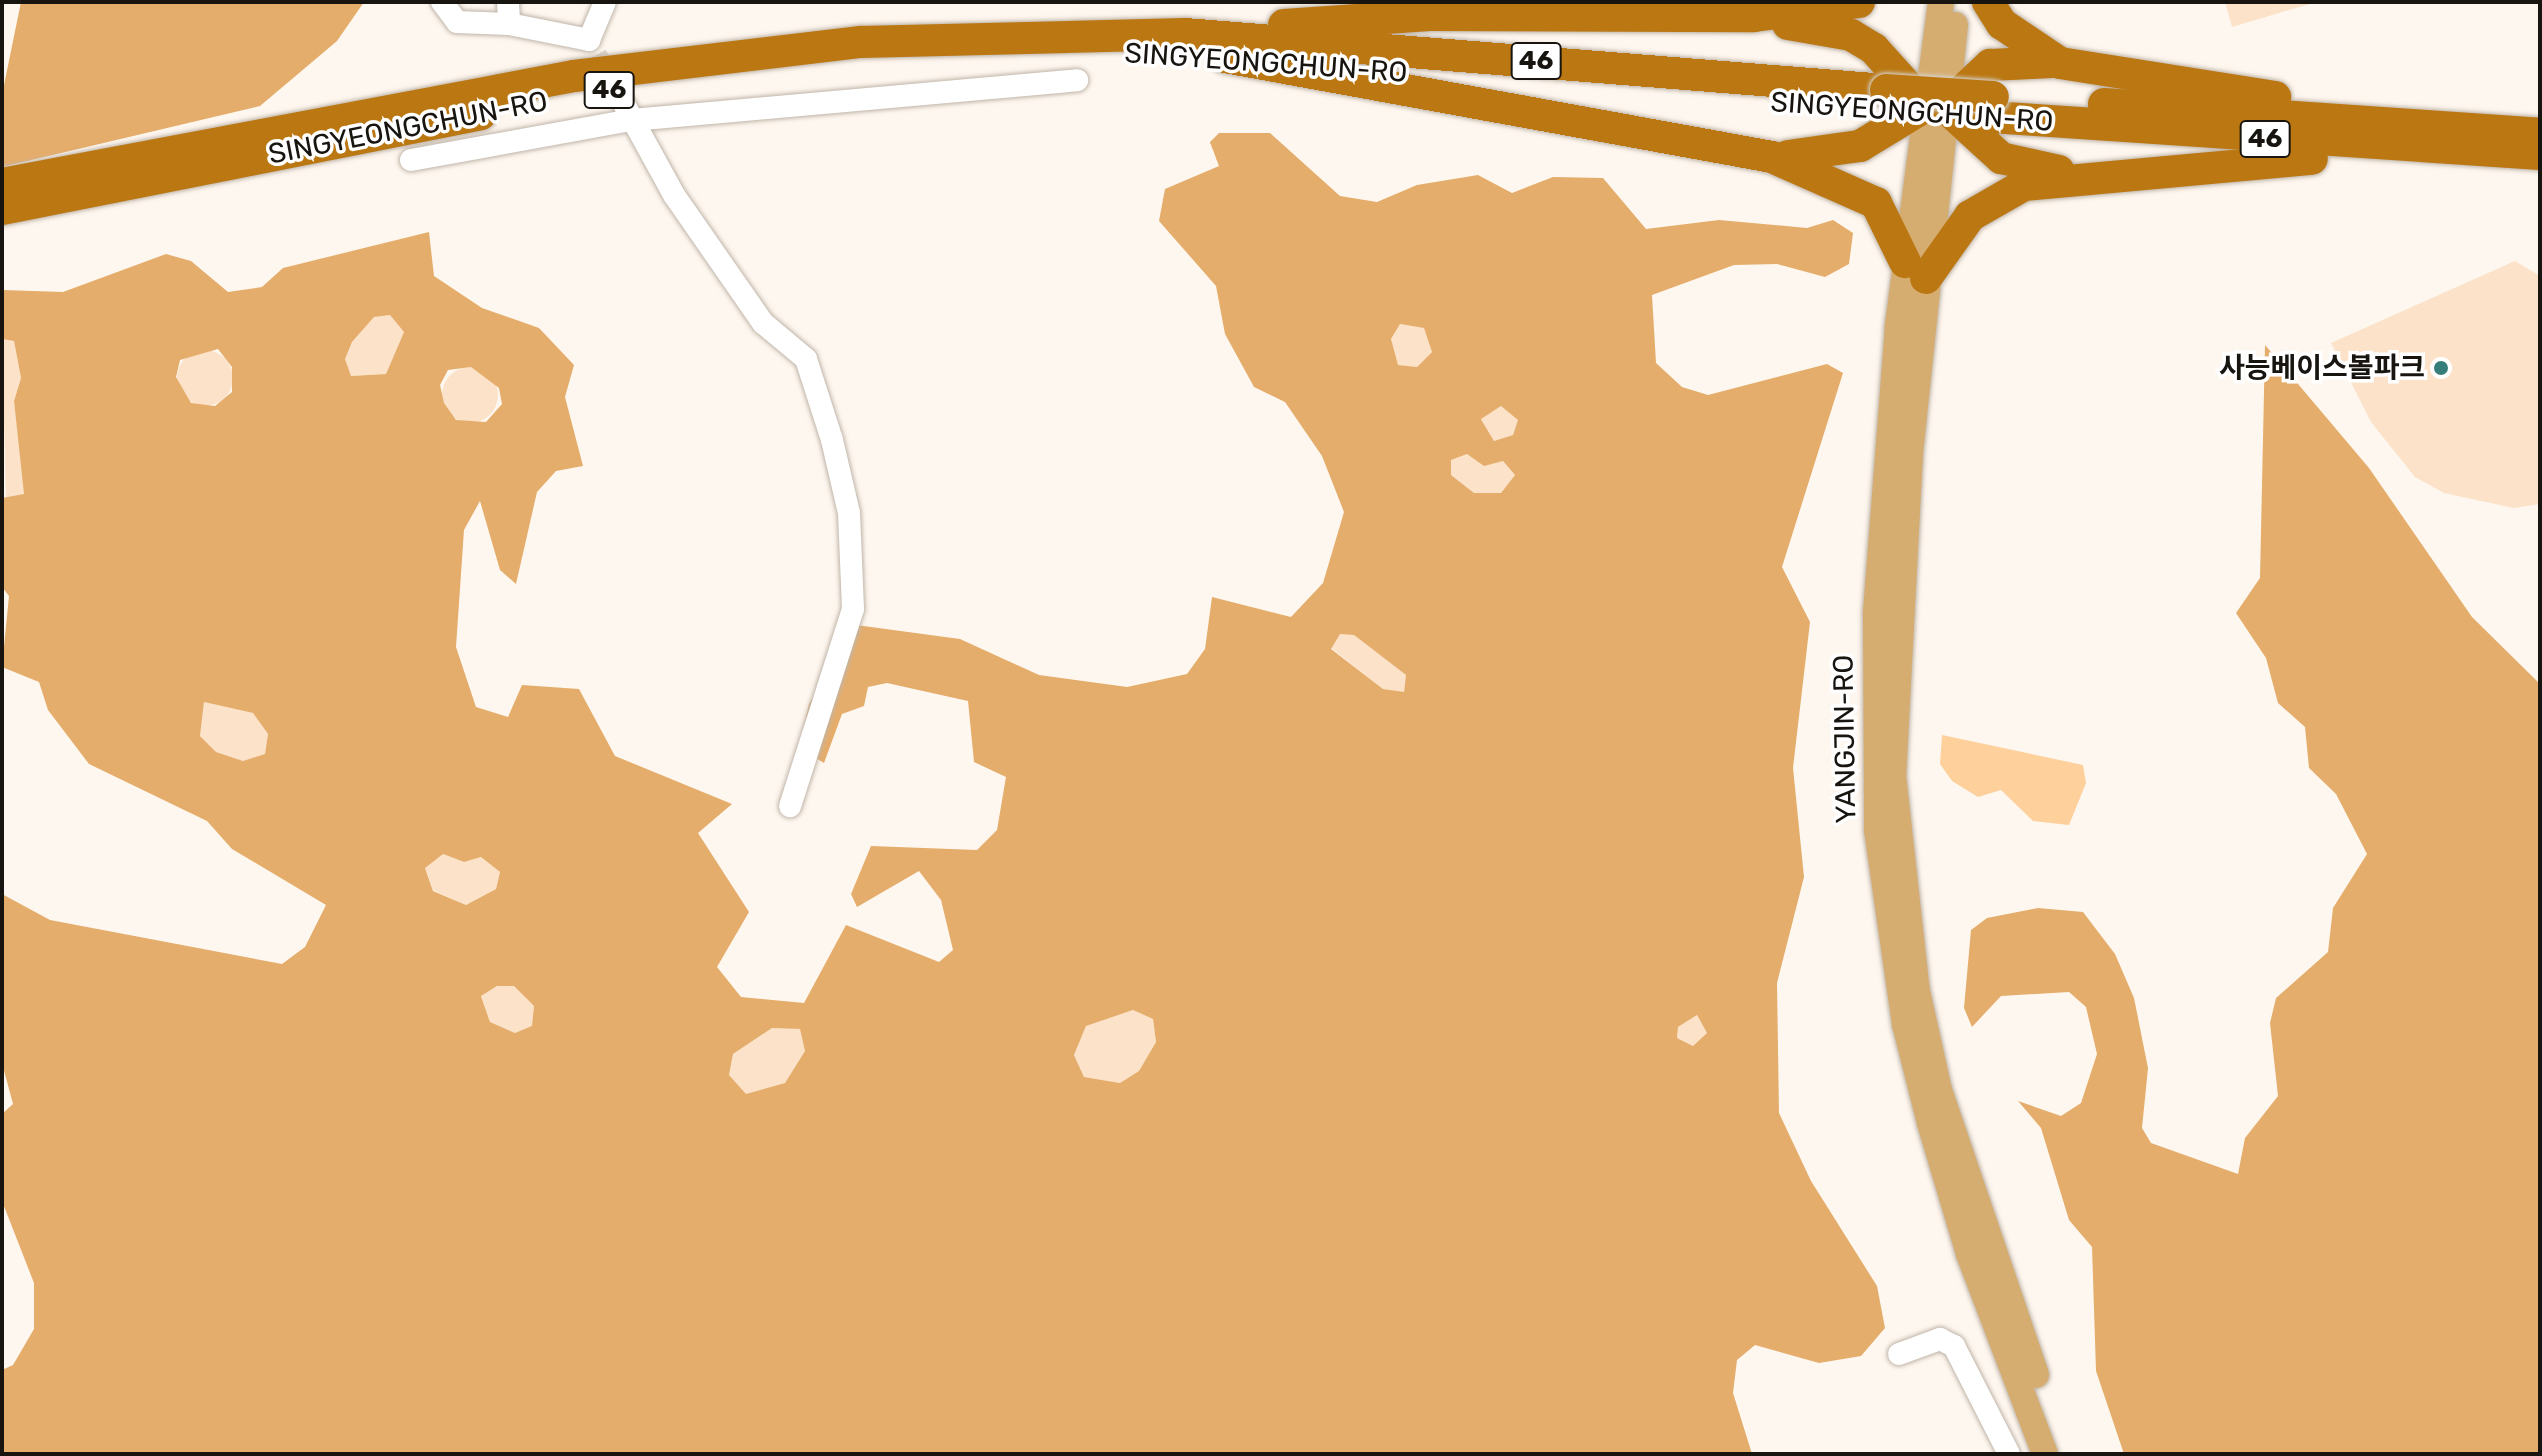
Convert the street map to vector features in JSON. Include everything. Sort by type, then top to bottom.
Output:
[{"type":"highway","points":[[1185,34],[1430,15],[1706,17],[1859,2]]},
{"type":"highway","points":[[1988,2],[2002,24],[2060,63]]},
{"type":"highway","points":[[1706,17],[1851,35],[1874,49],[1936,107],[2001,158],[2090,176]]},
{"type":"highway","name":"SINGYEONGCHUN-RO","points":[[2,184],[226,137],[703,57],[861,42],[1185,34],[1885,100]]},
{"type":"highway","name":"SINGYEONGCHUN-RO","points":[[2,209],[588,94],[769,69],[1106,52],[1992,107],[2432,139],[2540,154]]},
{"type":"highway","points":[[1225,57],[1772,157],[1876,203],[1916,270],[1970,216],[1999,194],[2090,176],[2432,139]]},
{"type":"highway","points":[[1772,157],[1860,146],[1936,107],[1990,65],[2060,63],[2432,139]]},
{"type":"highway","name":"SINGYEONGCHUN-RO","points":[[2432,139],[2540,134]]},
{"type":"main road","name":"YANGJIN-RO","points":[[1941,2],[1936,107],[1876,614],[1873,751],[1888,925],[1930,1123],[1969,1254],[2045,1454]]},
{"type":"main road","name":"YANGJIN-RO","points":[[1936,107],[1957,2]]},
{"type":"main road","name":"YANGJIN-RO","points":[[1916,270],[1897,647],[1898,846],[1939,1090],[2064,1454]]},
{"type":"street","points":[[442,2],[457,22],[508,13],[592,48],[605,2]]},
{"type":"street","points":[[411,160],[628,112],[1077,80]]},
{"type":"street","points":[[628,112],[763,323],[806,359],[832,440],[849,513],[853,609],[790,806]]},
{"type":"street","points":[[1899,1354],[1940,1339],[1954,1346],[2009,1454]]},
{"type":"shaded area","points":[[21,2],[364,2],[337,41],[260,106],[2,167],[2,95]]},
{"type":"shaded area","points":[[2225,2],[2316,2],[2232,27]]},
{"type":"shaded area","points":[[1219,133],[1270,133],[1340,196],[1377,202],[1417,185],[1478,175],[1512,193],[1553,177],[1603,178],[1646,229],[1719,220],[1807,228],[1833,220],[1853,233],[1849,264],[1825,277],[1777,264],[1734,265],[1652,295],[1656,363],[1682,387],[1708,395],[1827,364],[1843,373],[1782,567],[1810,622],[1793,768],[1804,877],[1777,983],[1779,1113],[1811,1181],[1877,1286],[1885,1328],[1861,1356],[1819,1363],[1755,1345],[1737,1360],[1733,1393],[1752,1454],[2,1454],[2,1370],[13,1365],[34,1329],[34,1283],[2,1201],[2,1114],[13,1104],[2,1063],[2,894],[50,920],[282,964],[305,947],[326,905],[232,849],[207,821],[89,764],[48,710],[39,682],[2,667],[9,596],[2,587],[2,498],[24,494],[14,401],[21,378],[14,341],[2,339],[2,290],[63,292],[166,254],[191,261],[228,292],[262,287],[283,268],[429,232],[434,276],[482,308],[539,328],[574,365],[565,397],[583,466],[556,471],[537,492],[516,584],[500,570],[480,501],[464,530],[456,647],[476,707],[508,717],[522,685],[579,689],[615,756],[732,804],[698,833],[749,912],[717,967],[741,997],[804,1003],[846,925],[939,962],[953,950],[941,900],[919,871],[857,907],[851,894],[871,846],[977,850],[997,830],[1006,777],[974,762],[968,701],[887,683],[868,687],[864,706],[842,714],[824,763],[799,748],[809,704],[856,625],[960,639],[1039,675],[1127,687],[1187,674],[1205,649],[1212,597],[1291,617],[1323,583],[1344,512],[1322,456],[1285,402],[1254,387],[1225,334],[1216,286],[1159,221],[1165,189],[1219,166],[1210,142]],"holes":[[[390,315],[404,332],[386,374],[351,376],[345,359],[352,342],[374,317]],[[1400,324],[1424,328],[1432,352],[1417,367],[1398,365],[1391,339]],[[218,349],[232,367],[232,392],[215,406],[191,403],[176,377],[180,360]],[[471,367],[499,388],[502,404],[486,422],[456,420],[444,403],[440,385],[448,370]],[[1501,406],[1518,420],[1513,435],[1494,441],[1481,419]],[[1467,454],[1484,466],[1503,461],[1515,475],[1501,493],[1474,493],[1451,475],[1451,460]],[[1340,634],[1354,635],[1406,675],[1404,692],[1383,689],[1331,649]],[[204,702],[253,713],[268,734],[265,754],[243,761],[216,752],[200,736]],[[443,854],[464,862],[481,857],[500,872],[496,889],[466,905],[433,891],[425,868]],[[497,986],[514,986],[534,1006],[532,1026],[515,1033],[490,1022],[481,996]],[[1133,1010],[1153,1019],[1156,1042],[1139,1071],[1120,1083],[1084,1077],[1074,1055],[1086,1026]],[[1697,1015],[1707,1033],[1693,1046],[1677,1038],[1678,1027]],[[772,1028],[800,1029],[805,1051],[785,1083],[746,1094],[729,1075],[733,1054]]]},
{"type":"shaded area","name":"사능베이스볼파크","points":[[2515,261],[2540,276],[2540,504],[2514,508],[2444,493],[2415,477],[2371,422],[2331,343]]},
{"type":"shaded area","points":[[390,315],[404,332],[386,374],[350,376],[345,359],[352,342],[374,317]]},
{"type":"shaded area","points":[[1400,324],[1425,328],[1432,352],[1417,367],[1397,365],[1391,339]]},
{"type":"shaded area","points":[[2,339],[14,341],[21,378],[14,401],[25,494],[6,501]]},
{"type":"shaded area","points":[[2265,345],[2369,468],[2472,617],[2540,684],[2540,1454],[2124,1454],[2096,1371],[2092,1247],[2069,1220],[2041,1128],[2018,1101],[2061,1116],[2081,1103],[2097,1054],[2086,1007],[2069,992],[2001,996],[1972,1027],[1964,1008],[1971,930],[1987,918],[2038,908],[2083,912],[2115,954],[2134,998],[2148,1068],[2142,1128],[2151,1143],[2238,1174],[2245,1138],[2278,1096],[2270,1023],[2276,998],[2328,952],[2333,908],[2367,854],[2336,794],[2309,768],[2305,727],[2278,703],[2266,658],[2236,613],[2260,578]]},
{"type":"shaded area","points":[[205,350],[225,358],[233,378],[225,398],[205,406],[185,398],[177,378],[185,358]]},
{"type":"shaded area","points":[[470,367],[490,375],[498,395],[490,415],[470,423],[450,415],[442,395],[450,375]]},
{"type":"shaded area","points":[[1501,406],[1519,419],[1513,435],[1494,441],[1481,418]]},
{"type":"shaded area","points":[[1467,454],[1484,465],[1503,461],[1515,475],[1501,493],[1474,493],[1451,475],[1451,460]]},
{"type":"shaded area","points":[[1340,634],[1354,635],[1406,675],[1404,693],[1383,689],[1331,648]]},
{"type":"shaded area","points":[[204,702],[253,713],[268,734],[265,754],[243,761],[216,752],[200,736]]},
{"type":"shaded area","points":[[1942,735],[2083,765],[2086,783],[2069,825],[2033,821],[2001,790],[1978,797],[1952,781],[1940,764]]},
{"type":"shaded area","points":[[443,854],[463,862],[481,857],[500,872],[496,889],[466,905],[433,890],[425,867]]},
{"type":"shaded area","points":[[497,986],[514,986],[534,1006],[532,1027],[515,1033],[490,1022],[481,995]]},
{"type":"shaded area","points":[[1133,1010],[1153,1019],[1156,1042],[1139,1071],[1120,1083],[1084,1077],[1074,1055],[1086,1026]]},
{"type":"shaded area","points":[[1697,1015],[1707,1033],[1693,1046],[1677,1038],[1678,1027]]},
{"type":"shaded area","points":[[772,1028],[801,1029],[805,1051],[785,1083],[746,1095],[729,1075],[733,1054]]},
{"type":"tunnel","points":[[596,55],[624,104]]},
{"type":"place","name":"사능베이스볼파크","points":[[2441,368]]}]
